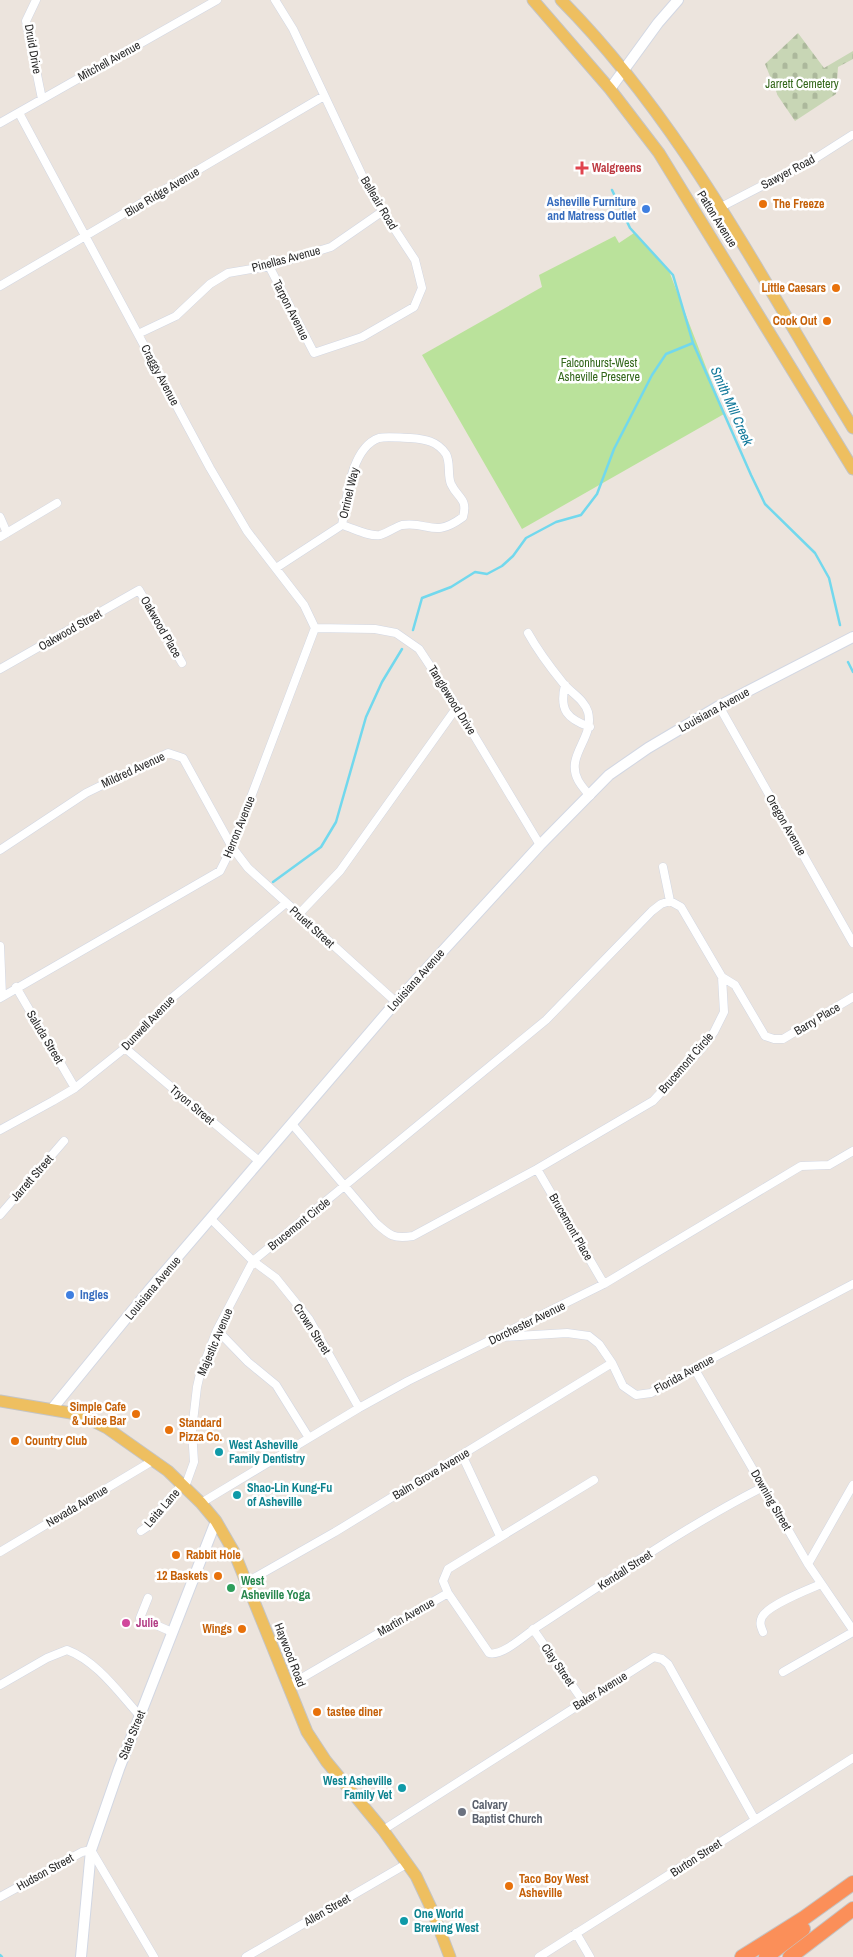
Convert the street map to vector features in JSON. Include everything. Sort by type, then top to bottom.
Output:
[{"type":"highway","points":[[742,1957],[804,1918],[853,1883]]},
{"type":"highway","points":[[766,1957],[853,1891]]},
{"type":"highway","points":[[790,1957],[853,1909]]},
{"type":"highway","points":[[802,1957],[853,1916]]},
{"type":"main road","name":"Patton Avenue","points":[[533,0],[610,89],[666,164],[853,469]]},
{"type":"main road","name":"Patton Avenue","points":[[561,0],[625,71],[671,132],[721,207],[853,428]]},
{"type":"main road","name":"Haywood Road","points":[[0,1401],[52,1409],[89,1419],[107,1428],[154,1460],[184,1486],[216,1521],[234,1552],[300,1717],[315,1745],[408,1863],[425,1892],[450,1957]]},
{"type":"street","name":"Druid Drive","points":[[36,0],[26,21],[42,99]]},
{"type":"street","name":"Mitchell Avenue","points":[[0,123],[217,0]]},
{"type":"street","name":"Belleair Road","points":[[275,0],[292,28],[369,190],[416,260],[422,288],[414,307],[362,338],[314,353]]},
{"type":"street","points":[[610,89],[625,71],[658,23],[678,0]]},
{"type":"street","name":"Blue Ridge Avenue","points":[[0,286],[324,96]]},
{"type":"street","name":"Craggy Avenue","points":[[19,113],[215,476],[247,531],[304,605],[315,628]]},
{"type":"street","name":"Sawyer Road","points":[[721,207],[816,158],[852,134]]},
{"type":"street","name":"Pinellas Avenue","points":[[138,334],[176,316],[210,284],[228,273],[269,266],[331,247],[383,211]]},
{"type":"street","name":"Tarpon Avenue","points":[[269,266],[314,353]]},
{"type":"street","name":"Orrinel Way","points":[[276,568],[342,525],[353,469],[365,448],[380,438],[426,439],[440,447],[447,457],[451,484],[463,499],[465,510],[463,518],[447,528],[434,529],[402,525],[380,535],[342,525]]},
{"type":"street","points":[[0,517],[3,535],[57,503]]},
{"type":"street","name":"Oakwood Place","points":[[139,590],[182,663]]},
{"type":"street","name":"Oakwood Street","points":[[0,669],[139,590]]},
{"type":"street","name":"Tanglewood Drive","points":[[315,628],[375,629],[396,633],[419,649],[457,707],[540,845]]},
{"type":"street","name":"Herron Avenue","points":[[1,997],[220,871],[232,847],[315,628]]},
{"type":"street","points":[[528,633],[547,663],[565,685],[578,695],[588,710],[590,727],[574,764],[578,780],[590,796]]},
{"type":"street","name":"Louisiana Avenue","points":[[52,1409],[150,1289],[396,1002],[540,845],[609,775],[666,736],[719,706],[853,638]]},
{"type":"street","points":[[565,685],[563,706],[568,716],[576,722],[590,727]]},
{"type":"street","name":"Oregon Avenue","points":[[719,706],[853,943]]},
{"type":"street","points":[[299,914],[340,870],[457,707]]},
{"type":"street","name":"Mildred Avenue","points":[[0,850],[86,793],[168,753],[183,758],[232,847]]},
{"type":"street","name":"Pruett Street","points":[[232,847],[248,868],[396,1002]]},
{"type":"street","points":[[663,867],[670,901]]},
{"type":"street","name":"Brucemont Circle","points":[[253,1261],[346,1186],[546,1020],[661,904],[670,901],[681,907],[722,977],[724,1012],[714,1032],[703,1047],[653,1100],[538,1169],[413,1236],[398,1238],[388,1234],[376,1223],[346,1186],[292,1124]]},
{"type":"street","name":"Dunwell Avenue","points":[[0,1130],[75,1088],[125,1048],[173,997],[286,903]]},
{"type":"street","points":[[0,946],[1,997]]},
{"type":"street","name":"Barry Place","points":[[722,977],[735,985],[765,1036],[774,1039],[783,1038],[853,997]]},
{"type":"street","name":"Saluda Street","points":[[16,988],[75,1088]]},
{"type":"street","name":"Tryon Street","points":[[125,1048],[259,1161]]},
{"type":"street","name":"Jarrett Street","points":[[0,1215],[64,1141]]},
{"type":"street","name":"Dorchester Avenue","points":[[201,1503],[359,1408],[408,1381],[604,1284],[800,1166],[830,1165],[853,1151]]},
{"type":"street","name":"Brucemont Place","points":[[538,1169],[604,1284]]},
{"type":"street","points":[[211,1219],[253,1261]]},
{"type":"street","name":"Majestic Avenue","points":[[184,1486],[194,1462],[192,1430],[197,1387],[207,1354],[217,1330],[253,1261]]},
{"type":"street","name":"Crown Street","points":[[253,1261],[276,1278],[309,1319],[359,1408]]},
{"type":"street","name":"Florida Avenue","points":[[497,1337],[567,1333],[589,1336],[600,1344],[623,1386],[636,1395],[651,1393],[694,1368],[853,1284]]},
{"type":"street","points":[[217,1330],[248,1362],[276,1385],[309,1438]]},
{"type":"street","name":"Balm Grove Avenue","points":[[247,1582],[335,1532],[612,1363]]},
{"type":"street","name":"Downing Street","points":[[694,1368],[808,1564],[852,1627]]},
{"type":"street","points":[[462,1455],[500,1536]]},
{"type":"street","name":"Nevada Avenue","points":[[0,1552],[154,1460]]},
{"type":"street","name":"Martin Avenue","points":[[288,1686],[448,1593],[443,1581],[448,1569],[594,1480]]},
{"type":"street","points":[[808,1564],[853,1484]]},
{"type":"street","name":"Leita Lane","points":[[141,1531],[150,1525],[163,1506],[184,1486]]},
{"type":"street","name":"Kendall Street","points":[[448,1593],[489,1653],[500,1653],[533,1629],[701,1521],[763,1487]]},
{"type":"street","name":"State Street","points":[[81,1957],[91,1850],[119,1769],[216,1521]]},
{"type":"street","points":[[763,1632],[760,1626],[762,1616],[773,1607],[821,1584]]},
{"type":"street","points":[[148,1598],[140,1618],[172,1632]]},
{"type":"street","points":[[783,1672],[852,1627]]},
{"type":"street","name":"Clay Street","points":[[533,1629],[583,1701]]},
{"type":"street","points":[[0,1685],[47,1658],[66,1650],[78,1654],[97,1669],[140,1716]]},
{"type":"street","name":"Baker Avenue","points":[[383,1830],[654,1657],[662,1658],[668,1664],[755,1820]]},
{"type":"street","name":"Burton Street","points":[[539,1957],[853,1758]]},
{"type":"street","points":[[91,1850],[154,1957]]},
{"type":"street","name":"Hudson Street","points":[[0,1897],[82,1852],[91,1850]]},
{"type":"street","name":"Allen Street","points":[[246,1957],[408,1863]]},
{"type":"street","points":[[576,1933],[590,1957]]},
{"type":"green space","name":"Jarrett Cemetery","points":[[798,33],[824,68],[853,51],[853,59],[838,67],[836,94],[795,121],[778,96],[765,64]]},
{"type":"green space","name":"Falconhurst-West Asheville Preserve","points":[[634,233],[669,271],[724,414],[522,529],[422,355],[542,287],[539,275],[615,236],[619,243]]},
{"type":"waterway","name":"Smith Mill Creek","points":[[612,190],[630,228],[673,275],[693,343],[751,475],[765,504],[815,553],[829,578],[840,625]]},
{"type":"waterway","points":[[413,630],[422,598],[451,587],[475,572],[487,574],[502,566],[513,556],[526,538],[556,522],[581,515],[597,494],[614,449],[652,375],[666,354],[693,343]]},
{"type":"waterway","points":[[273,882],[321,847],[336,822],[366,717],[382,682],[402,649]]},
{"type":"waterway","name":"Smith Mill Creek","points":[[848,662],[853,672]]},
{"type":"place","name":"Walgreens","points":[[582,168]]},
{"type":"place","name":"The Freeze","points":[[763,204]]},
{"type":"place","name":"Asheville Furniture and Matress Outlet","points":[[646,209]]},
{"type":"place","name":"Little Caesars","points":[[836,288]]},
{"type":"place","name":"Cook Out","points":[[827,321]]},
{"type":"place","name":"Ingles","points":[[70,1295]]},
{"type":"place","name":"Simple Cafe & Juice Bar","points":[[136,1414]]},
{"type":"place","name":"Standard Pizza Co.","points":[[169,1430]]},
{"type":"place","name":"Country Club","points":[[15,1441]]},
{"type":"place","name":"West Asheville Family Dentistry","points":[[219,1452]]},
{"type":"place","name":"Shao-Lin Kung-Fu of Asheville","points":[[237,1495]]},
{"type":"place","name":"Rabbit Hole","points":[[176,1555]]},
{"type":"place","name":"12 Baskets","points":[[218,1576]]},
{"type":"place","name":"West Asheville Yoga","points":[[231,1588]]},
{"type":"place","name":"Julie","points":[[126,1623]]},
{"type":"place","name":"Wings","points":[[242,1629]]},
{"type":"place","name":"tastee diner","points":[[317,1712]]},
{"type":"place","name":"West Asheville Family Vet","points":[[402,1788]]},
{"type":"place","name":"Calvary Baptist Church","points":[[462,1812]]},
{"type":"place","name":"Taco Boy West Asheville","points":[[509,1886]]},
{"type":"place","name":"One World Brewing West","points":[[404,1921]]}]
